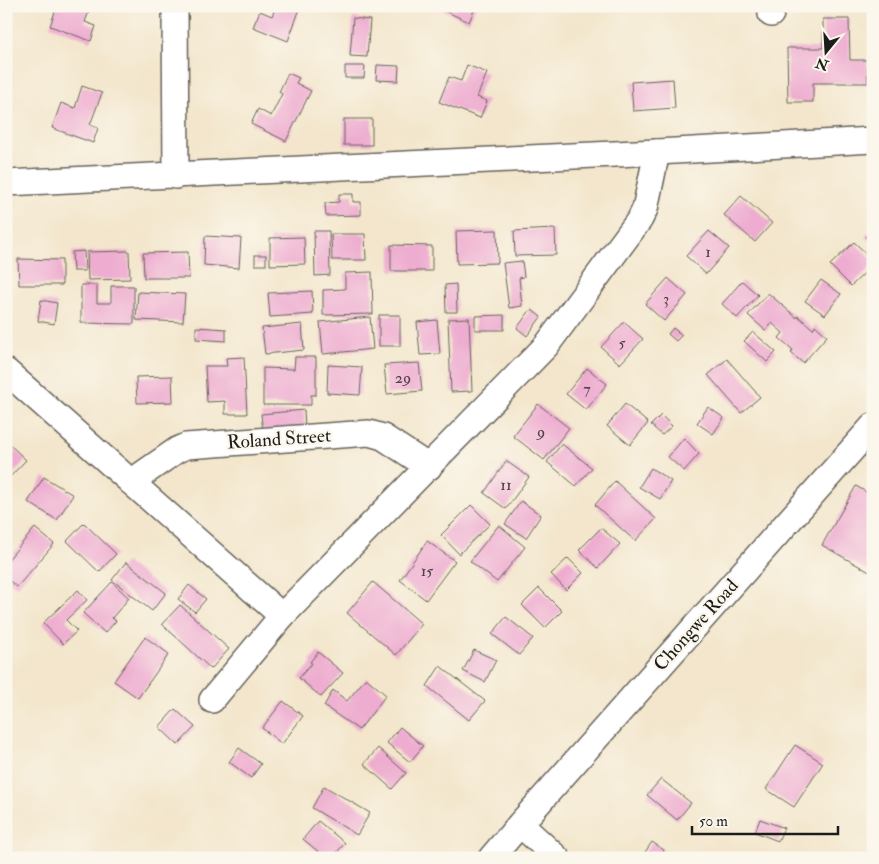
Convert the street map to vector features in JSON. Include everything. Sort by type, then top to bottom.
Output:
[{"type":"street","points":[[175,6],[176,176]]},
{"type":"street","points":[[6,183],[873,140]]},
{"type":"street","points":[[212,700],[282,616],[546,346],[640,219],[645,209],[657,152]]},
{"type":"street","points":[[6,371],[282,616]]},
{"type":"street","name":"Chongwe Road","points":[[490,858],[873,426]]},
{"type":"street","name":"Roland Street","points":[[131,482],[177,450],[186,446],[369,434],[388,439],[429,467]]},
{"type":"street","points":[[520,824],[557,858]]},
{"type":"building","points":[[57,6],[91,6],[85,22],[96,26],[91,41],[50,26]]},
{"type":"building","points":[[276,6],[301,6],[288,41],[253,27],[260,11],[272,16]]},
{"type":"building","points":[[434,6],[476,6],[469,22]]},
{"type":"building","points":[[655,6],[678,6],[678,10],[655,10]]},
{"type":"building","points":[[353,18],[370,20],[367,57],[350,56]]},
{"type":"building","points":[[823,19],[849,19],[850,60],[867,60],[868,83],[813,83],[813,102],[788,102],[787,48],[823,48]]},
{"type":"building","points":[[377,65],[399,66],[398,81],[376,80]]},
{"type":"building","points":[[467,65],[487,73],[477,97],[487,101],[480,118],[439,102],[449,77],[461,81]]},
{"type":"building","points":[[345,66],[365,66],[364,78],[345,78]]},
{"type":"building","points":[[288,73],[299,78],[296,83],[311,91],[286,141],[251,124],[258,109],[271,116],[282,94],[279,92]]},
{"type":"building","points":[[673,79],[675,108],[633,111],[631,82]]},
{"type":"building","points":[[82,86],[102,93],[90,125],[98,128],[93,143],[52,128],[61,103],[75,108]]},
{"type":"building","points":[[344,119],[372,119],[372,145],[344,145]]},
{"type":"building","points":[[339,194],[353,194],[353,202],[361,202],[361,215],[326,216],[325,203],[339,202]]},
{"type":"building","points":[[741,196],[772,223],[755,242],[724,215]]},
{"type":"building","points":[[873,227],[873,244],[865,237]]},
{"type":"building","points":[[555,229],[556,255],[515,256],[514,231]]},
{"type":"building","points":[[497,230],[498,263],[457,264],[456,231]]},
{"type":"building","points":[[314,231],[329,231],[330,275],[315,276]]},
{"type":"building","points":[[709,231],[729,248],[706,274],[686,256]]},
{"type":"building","points":[[331,234],[365,234],[366,260],[332,260]]},
{"type":"building","points":[[205,236],[241,238],[239,268],[204,265]]},
{"type":"building","points":[[304,237],[305,264],[270,265],[270,238]]},
{"type":"building","points":[[854,242],[873,260],[873,265],[851,286],[830,265]]},
{"type":"building","points":[[391,245],[432,246],[432,271],[391,271]]},
{"type":"building","points":[[84,251],[85,271],[73,271],[72,252]]},
{"type":"building","points":[[129,251],[130,279],[88,280],[87,252]]},
{"type":"building","points":[[188,252],[189,278],[144,278],[143,253]]},
{"type":"building","points":[[255,255],[266,255],[266,265],[255,265]]},
{"type":"building","points":[[18,259],[62,260],[62,285],[19,285]]},
{"type":"building","points":[[522,261],[524,277],[519,278],[522,306],[509,308],[503,263]]},
{"type":"building","points":[[372,272],[373,314],[323,315],[323,290],[345,289],[345,273]]},
{"type":"building","points":[[668,278],[687,295],[664,321],[645,304]]},
{"type":"building","points":[[821,280],[841,294],[825,315],[805,301]]},
{"type":"building","points":[[742,281],[758,295],[737,318],[722,304]]},
{"type":"building","points":[[456,284],[457,312],[446,312],[445,285]]},
{"type":"building","points":[[81,285],[97,285],[97,303],[111,303],[111,286],[134,286],[134,324],[81,323]]},
{"type":"building","points":[[312,291],[313,314],[270,317],[268,293]]},
{"type":"building","points":[[138,292],[185,294],[183,322],[136,320]]},
{"type":"building","points":[[768,293],[797,318],[798,316],[813,329],[815,325],[827,336],[803,363],[791,353],[793,350],[779,338],[783,333],[772,323],[766,331],[748,315]]},
{"type":"building","points":[[41,300],[57,303],[54,324],[38,321]]},
{"type":"building","points":[[531,309],[541,317],[527,336],[517,328]]},
{"type":"building","points":[[379,315],[400,315],[400,346],[379,346]]},
{"type":"building","points":[[504,315],[504,330],[475,330],[475,316]]},
{"type":"building","points":[[370,317],[373,349],[323,354],[320,322]]},
{"type":"building","points":[[469,318],[472,391],[451,392],[448,319]]},
{"type":"building","points":[[437,320],[440,354],[420,355],[417,322]]},
{"type":"building","points":[[624,322],[643,339],[620,364],[601,347]]},
{"type":"building","points":[[302,324],[304,350],[265,354],[262,328]]},
{"type":"building","points":[[196,327],[226,329],[226,341],[196,339]]},
{"type":"building","points":[[673,328],[682,335],[676,341],[668,334]]},
{"type":"building","points":[[753,332],[776,352],[767,362],[744,341]]},
{"type":"building","points":[[244,357],[247,414],[225,414],[225,401],[207,402],[205,366],[227,366],[226,358]]},
{"type":"building","points":[[295,357],[316,357],[316,395],[311,395],[311,405],[263,405],[263,368],[294,369]]},
{"type":"building","points":[[727,359],[760,397],[741,413],[708,375]]},
{"type":"building","points":[[419,363],[422,391],[387,394],[384,365]]},
{"type":"building","points":[[328,365],[362,367],[360,395],[327,393]]},
{"type":"building","points":[[587,368],[607,384],[586,410],[566,394]]},
{"type":"building","points":[[172,376],[173,402],[137,403],[136,377]]},
{"type":"building","points":[[538,404],[569,428],[544,460],[513,436]]},
{"type":"building","points":[[625,404],[648,423],[630,445],[607,426]]},
{"type":"building","points":[[708,407],[724,418],[713,434],[697,423]]},
{"type":"building","points":[[304,410],[305,427],[263,431],[261,414]]},
{"type":"building","points":[[661,415],[672,426],[662,435],[651,425]]},
{"type":"building","points":[[684,438],[699,454],[684,471],[668,457]]},
{"type":"building","points":[[6,441],[26,460],[8,479],[6,478]]},
{"type":"building","points":[[562,444],[592,468],[576,486],[547,462]]},
{"type":"building","points":[[506,461],[529,477],[506,509],[484,493]]},
{"type":"building","points":[[651,468],[671,481],[660,499],[639,487]]},
{"type":"building","points":[[44,477],[73,495],[57,520],[28,502]]},
{"type":"building","points":[[615,481],[656,519],[635,541],[595,505]]},
{"type":"building","points":[[856,486],[873,496],[873,574],[822,545]]},
{"type":"building","points":[[521,501],[541,515],[526,538],[505,524]]},
{"type":"building","points":[[471,505],[490,524],[459,554],[441,535]]},
{"type":"building","points":[[84,523],[116,554],[99,572],[67,541]]},
{"type":"building","points":[[499,525],[525,547],[497,582],[470,561]]},
{"type":"building","points":[[35,528],[54,544],[17,587],[6,578],[6,562]]},
{"type":"building","points":[[601,528],[620,544],[598,568],[579,550]]},
{"type":"building","points":[[427,541],[455,561],[426,600],[400,580]]},
{"type":"building","points":[[568,558],[583,573],[566,590],[551,574]]},
{"type":"building","points":[[126,562],[166,593],[152,611],[112,580]]},
{"type":"building","points":[[112,582],[129,598],[112,618],[116,621],[105,633],[83,613]]},
{"type":"building","points":[[373,582],[422,624],[396,655],[347,613]]},
{"type":"building","points":[[189,585],[206,599],[195,612],[178,599]]},
{"type":"building","points":[[539,588],[562,611],[545,628],[522,605]]},
{"type":"building","points":[[78,590],[87,600],[66,620],[77,631],[63,644],[43,623]]},
{"type":"building","points":[[180,605],[229,649],[211,669],[162,624]]},
{"type":"building","points":[[506,617],[533,638],[519,655],[492,634]]},
{"type":"building","points":[[145,637],[169,654],[138,698],[114,681]]},
{"type":"building","points":[[474,650],[496,660],[485,682],[463,671]]},
{"type":"building","points":[[318,652],[343,673],[321,697],[299,678],[312,663],[310,662]]},
{"type":"building","points":[[440,666],[485,701],[469,720],[427,686]]},
{"type":"building","points":[[366,678],[386,695],[359,730],[324,706],[333,690],[347,701]]},
{"type":"building","points":[[283,701],[303,716],[282,744],[262,728]]},
{"type":"building","points":[[175,709],[195,727],[178,745],[159,727]]},
{"type":"building","points":[[400,727],[423,746],[410,762],[387,743]]},
{"type":"building","points":[[795,745],[823,763],[794,807],[766,789]]},
{"type":"building","points":[[239,748],[261,764],[251,778],[229,762]]},
{"type":"building","points":[[378,748],[406,773],[392,789],[364,764]]},
{"type":"building","points":[[661,779],[691,803],[677,820],[647,795]]},
{"type":"building","points":[[324,786],[370,813],[357,835],[312,808]]},
{"type":"building","points":[[760,819],[784,828],[778,841],[755,832]]},
{"type":"building","points":[[318,821],[345,843],[332,858],[326,858],[303,839]]},
{"type":"building","points":[[652,842],[664,850],[659,858],[641,858]]}]
